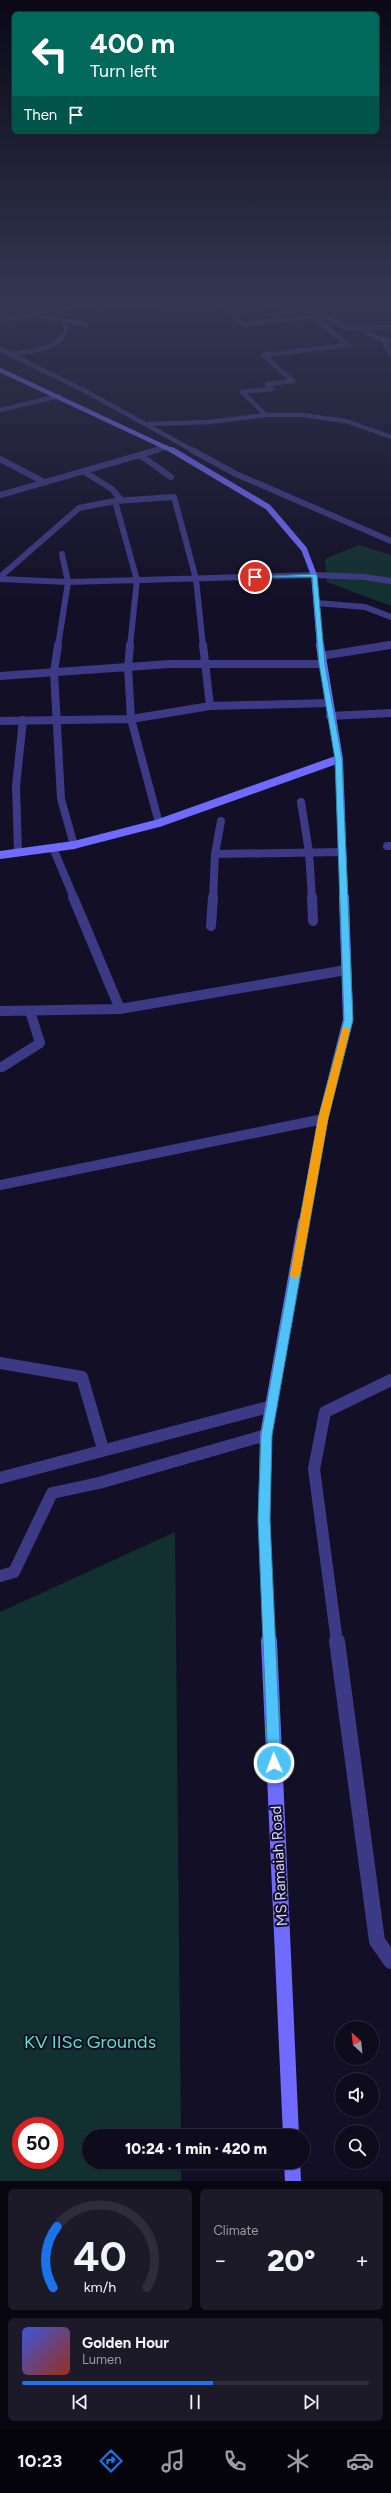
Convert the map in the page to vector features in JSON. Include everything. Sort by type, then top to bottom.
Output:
[{"type":"main road","name":"MS Ramaiah Road","points":[[69,401],[167,447],[268,508],[304,549],[314,575],[322,664],[330,716],[339,759],[348,1020],[323,1119],[266,1435],[264,1519],[291,2129]]},
{"type":"main road","points":[[0,855],[74,845],[159,823],[339,759]]},
{"type":"main road","points":[[292,2169],[293,2181]]},
{"type":"street","points":[[0,410],[39,401]]},
{"type":"street","points":[[103,401],[236,474],[391,541]]},
{"type":"street","points":[[251,401],[266,415]]},
{"type":"street","points":[[145,423],[209,422],[266,415],[302,415],[346,421],[391,438]]},
{"type":"street","points":[[0,495],[167,447]]},
{"type":"street","points":[[140,455],[171,477]]},
{"type":"street","points":[[0,459],[44,482]]},
{"type":"street","points":[[83,471],[112,489],[118,500],[137,580],[128,668],[131,719],[159,823]]},
{"type":"street","points":[[0,578],[79,508],[118,500],[174,497],[196,579],[204,663],[210,706]]},
{"type":"street","points":[[62,554],[68,582],[54,672],[60,799],[74,845]]},
{"type":"street","points":[[0,578],[68,582],[314,575],[364,577],[391,581]]},
{"type":"street","points":[[317,603],[348,605],[379,611],[391,617]]},
{"type":"street","points":[[321,656],[391,645]]},
{"type":"street","points":[[0,676],[170,664],[322,664]]},
{"type":"street","points":[[0,721],[131,719],[210,706],[328,703]]},
{"type":"street","points":[[330,716],[391,713]]},
{"type":"street","points":[[18,852],[14,804],[16,763],[23,720]]},
{"type":"street","points":[[301,802],[309,852],[313,921]]},
{"type":"street","points":[[211,926],[215,854],[221,821]]},
{"type":"street","points":[[53,848],[120,1009]]},
{"type":"street","points":[[215,854],[342,852]]},
{"type":"street","points":[[0,1011],[120,1009],[346,970]]},
{"type":"street","points":[[2,1067],[40,1043],[30,1011]]},
{"type":"street","points":[[0,1185],[323,1119]]},
{"type":"street","points":[[0,1363],[82,1377],[103,1449]]},
{"type":"street","points":[[391,1380],[325,1412],[314,1469],[377,1941],[391,1961]]},
{"type":"street","points":[[0,1478],[103,1449],[272,1406]]},
{"type":"street","points":[[0,1576],[14,1572],[52,1493],[99,1483],[266,1435]]},
{"type":"green space","points":[[359,545],[391,555],[391,606],[327,582],[325,559]]},
{"type":"green space","name":"KV IISc Grounds","points":[[175,1532],[181,2129],[82,2129],[82,2169],[181,2169],[181,2181],[0,2181],[0,1612]]},
{"type":"slow traffic","points":[[295,1275],[323,1119],[346,1029]]},
{"type":"route","points":[[255,577],[314,575],[322,664],[339,759],[348,1020],[323,1119],[266,1435],[264,1519],[274,1763]]}]
